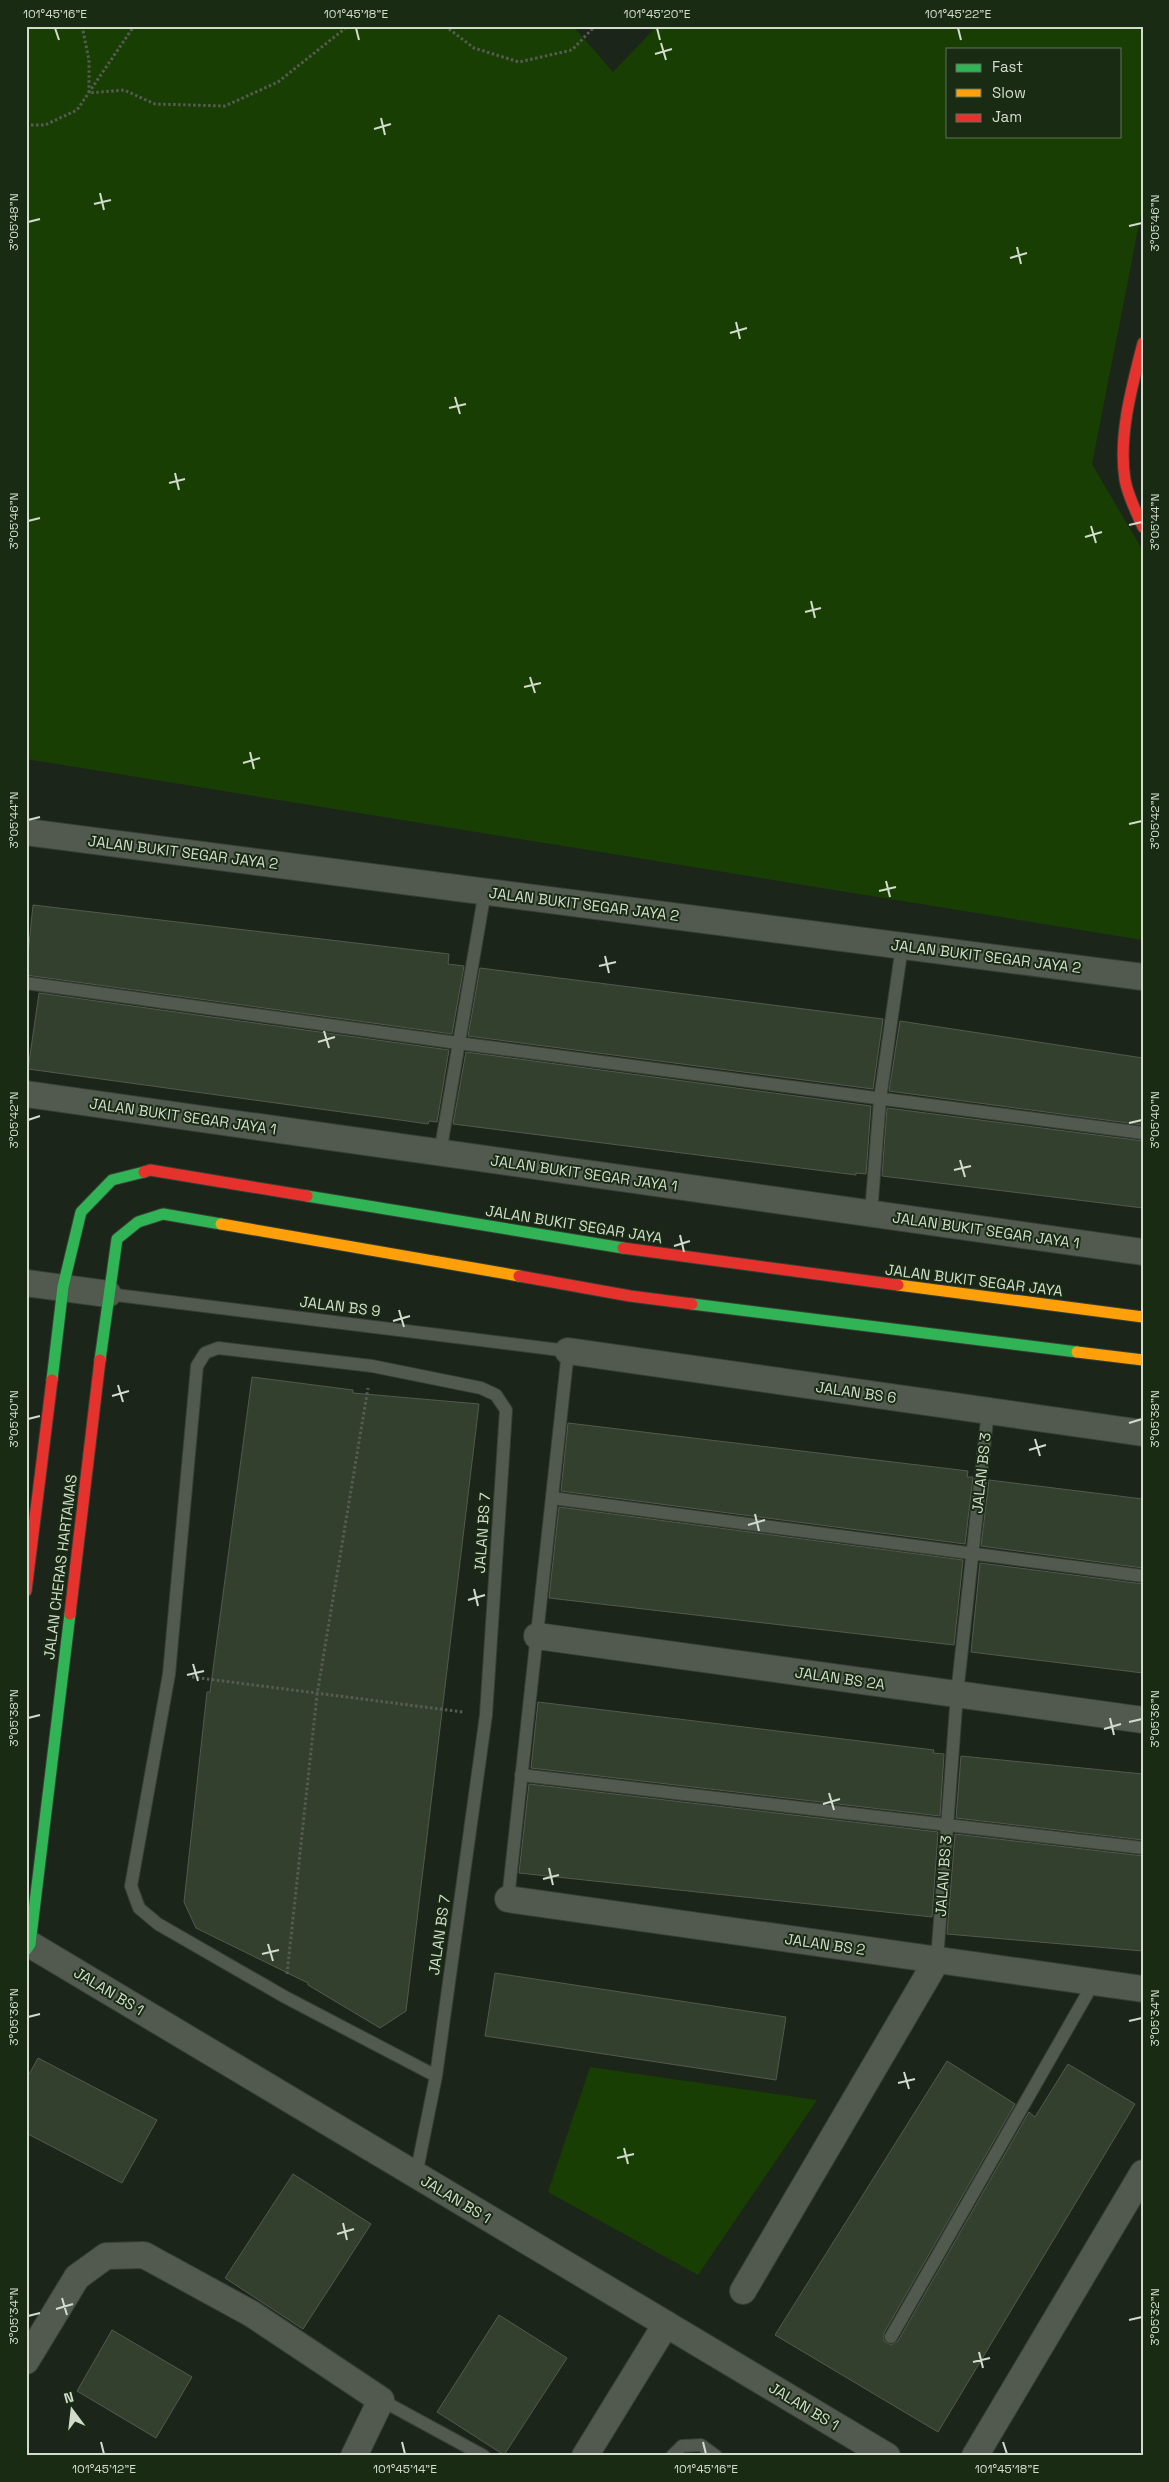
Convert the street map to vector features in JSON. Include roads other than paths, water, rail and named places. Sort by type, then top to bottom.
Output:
[{"type":"street","points":[[1143,343],[1136,370],[1124,452],[1125,481],[1143,527]]},
{"type":"street","name":"JALAN BUKIT SEGAR JAYA 2","points":[[26,832],[1143,977]]},
{"type":"street","name":"JALAN BUKIT SEGAR JAYA 1","points":[[26,1094],[1143,1252]]},
{"type":"street","name":"JALAN CHERAS HARTAMAS","points":[[26,1591],[62,1287],[81,1212],[112,1180],[150,1170]]},
{"type":"street","name":"JALAN BUKIT SEGAR JAYA","points":[[150,1170],[641,1251],[1143,1317]]},
{"type":"street","name":"JALAN CHERAS HARTAMAS","points":[[27,1946],[108,1294],[117,1239],[138,1222],[163,1214],[630,1296],[1143,1360]]},
{"type":"street","points":[[26,1283],[108,1294]]},
{"type":"street","name":"JALAN BS 6","points":[[568,1350],[1143,1433]]},
{"type":"street","name":"JALAN BS 2A","points":[[536,1636],[1143,1720]]},
{"type":"street","name":"JALAN BS 2","points":[[508,1900],[1143,1989]]},
{"type":"street","name":"JALAN BS 1","points":[[27,1946],[887,2456]]},
{"type":"street","name":"JALAN BS 3","points":[[743,2291],[937,1960]]},
{"type":"street","points":[[975,2456],[1143,2173]]},
{"type":"street","points":[[26,2361],[77,2277],[106,2256],[144,2255],[252,2314],[381,2400],[354,2456]]},
{"type":"street","points":[[585,2456],[666,2324]]},
{"type":"lane","points":[[440,1153],[485,892]]},
{"type":"lane","points":[[871,1213],[880,1099],[902,946]]},
{"type":"lane","points":[[26,983],[458,1043],[1143,1133]]},
{"type":"lane","name":"JALAN BS 9","points":[[108,1294],[568,1350]]},
{"type":"lane","name":"JALAN BS 7","points":[[416,2175],[436,2076],[486,1715],[506,1410],[496,1395],[481,1388],[372,1366],[218,1348],[204,1353],[197,1366],[169,1674],[131,1886],[139,1908],[158,1924],[285,1997],[436,2076]]},
{"type":"lane","points":[[508,1900],[568,1350]]},
{"type":"lane","name":"JALAN BS 3","points":[[937,1960],[956,1694],[988,1411]]},
{"type":"lane","points":[[552,1498],[1143,1576]]},
{"type":"lane","points":[[521,1775],[1143,1848]]},
{"type":"lane","points":[[891,2337],[1094,1982]]},
{"type":"lane","points":[[381,2400],[484,2456]]},
{"type":"lane","points":[[672,2456],[682,2446],[701,2445],[716,2456]]}]
